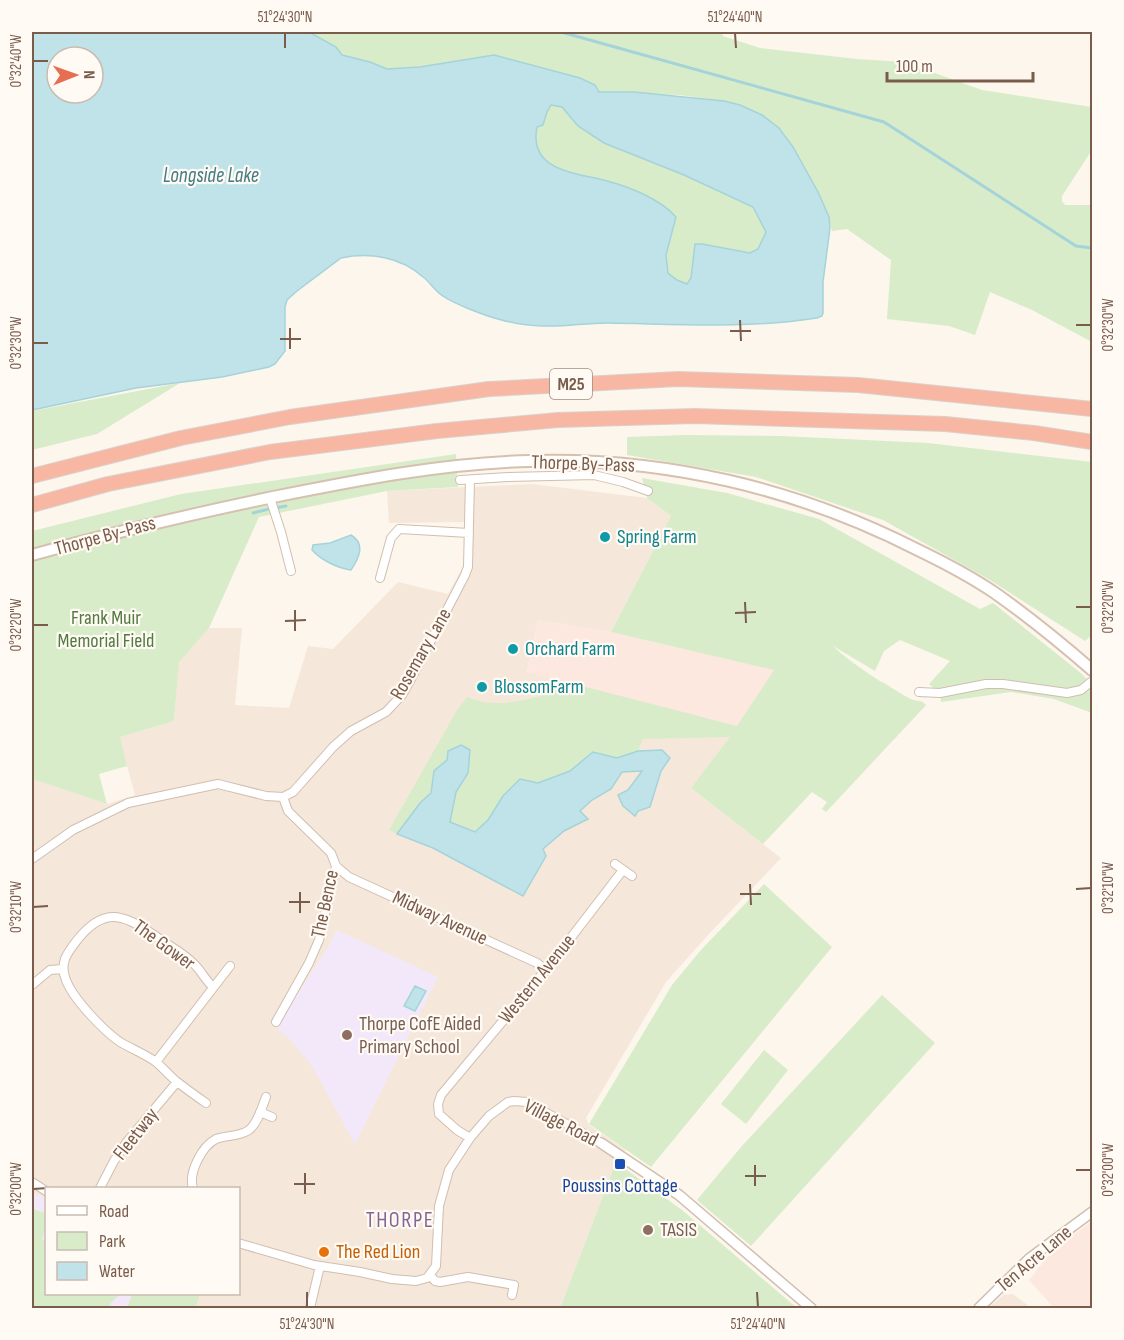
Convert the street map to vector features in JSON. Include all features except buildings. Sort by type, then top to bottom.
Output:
[{"type":"highway","name":"M25","points":[[32,476],[180,438],[290,417],[489,389],[678,379],[858,385],[1092,409]]},
{"type":"highway","name":"M25","points":[[32,505],[108,484],[270,452],[436,431],[558,420],[695,416],[945,424],[1034,433],[1092,442]]},
{"type":"highway","points":[[32,468],[55,469]]},
{"type":"main road","name":"Thorpe By-Pass","points":[[32,555],[107,534],[270,498],[431,469],[528,461],[618,463],[716,477],[783,494],[884,532],[993,592],[1046,631],[1092,670]]},
{"type":"street","points":[[460,480],[594,475],[648,491]]},
{"type":"street","name":"Rosemary Lane","points":[[283,797],[293,792],[351,731],[386,712],[402,695],[468,567],[470,480]]},
{"type":"street","points":[[270,498],[291,571]]},
{"type":"street","points":[[380,578],[391,538],[399,528],[469,533]]},
{"type":"street","points":[[919,692],[940,693],[986,684],[1003,684],[1067,693],[1081,690],[1092,681]]},
{"type":"street","points":[[32,859],[72,830],[128,803],[218,784],[266,796],[283,797]]},
{"type":"street","name":"The Bence","points":[[276,1022],[309,963],[319,940],[336,866],[331,853],[288,811],[283,797]]},
{"type":"street","points":[[615,864],[632,876]]},
{"type":"street","name":"Midway Avenue","points":[[336,866],[349,877],[528,958],[545,969]]},
{"type":"street","name":"Western Avenue","points":[[470,1138],[443,1119],[438,1111],[439,1100],[623,870]]},
{"type":"street","name":"The Gower","points":[[63,969],[65,956],[83,933],[105,917],[117,916],[127,918],[141,926],[194,963],[213,987]]},
{"type":"street","points":[[156,1062],[230,966]]},
{"type":"street","points":[[32,985],[50,970],[63,969],[67,982],[100,1026],[117,1040],[156,1062],[177,1082],[206,1103]]},
{"type":"street","name":"Fleetway","points":[[101,1187],[126,1143],[177,1082]]},
{"type":"street","points":[[193,1187],[191,1183],[195,1168],[208,1147],[214,1140],[245,1132],[251,1128],[266,1096]]},
{"type":"street","name":"Village Road","points":[[430,1275],[436,1266],[437,1220],[449,1170],[470,1138],[489,1116],[502,1105],[521,1101],[538,1107],[601,1143],[678,1195],[812,1308]]},
{"type":"street","points":[[260,1112],[272,1117]]},
{"type":"street","points":[[32,1182],[45,1190]]},
{"type":"street","name":"Ten Acre Lane","points":[[979,1308],[1030,1258],[1092,1212]]},
{"type":"street","points":[[240,1244],[320,1266],[405,1281],[423,1280],[430,1275],[435,1281],[440,1282],[468,1277],[514,1285],[512,1295]]},
{"type":"street","points":[[310,1308],[320,1266]]},
{"type":"shaded area","points":[[532,484],[647,498],[671,516],[611,632],[538,620],[527,671],[883,682],[911,700],[922,701],[926,705],[826,812],[822,809],[827,802],[731,737],[691,788],[781,858],[666,982],[586,1118],[589,1125],[626,1150],[616,1162],[560,1308],[196,1308],[200,1295],[240,1295],[240,1187],[45,1187],[45,1198],[32,1193],[32,779],[107,804],[135,795],[119,737],[174,721],[180,641],[209,628],[242,628],[235,705],[289,708],[308,646],[333,649],[398,582],[448,594],[464,565],[465,522],[389,523],[387,491]]},
{"type":"shaded area","points":[[538,620],[611,632],[775,670],[737,726],[527,672]]},
{"type":"shaded area","name":"Thorpe CofE Aided Primary School","points":[[337,930],[438,977],[355,1144],[312,1066],[289,1038],[278,1030],[281,1018]]},
{"type":"shaded area","points":[[32,1193],[45,1198],[45,1295],[132,1295],[127,1308],[32,1308]]},
{"type":"shaded area","points":[[1092,1221],[1092,1308],[1054,1308],[1029,1280],[1052,1251]]},
{"type":"shaded area","points":[[1013,1294],[1031,1308],[989,1308],[1003,1295]]},
{"type":"green space","points":[[309,32],[722,32],[723,36],[760,48],[904,62],[982,90],[1092,107],[1092,150],[1062,196],[1062,201],[1065,205],[1092,205],[1092,342],[1032,310],[990,292],[975,335],[949,326],[887,319],[891,260],[847,229],[832,231],[829,217],[818,192],[786,136],[779,128],[740,105],[680,95],[599,92],[494,55],[420,67],[387,69],[342,55],[336,47]]},
{"type":"green space","points":[[551,105],[562,107],[578,126],[604,143],[684,175],[753,207],[766,232],[758,249],[750,253],[695,244],[691,278],[688,284],[677,280],[668,273],[666,255],[676,217],[637,193],[599,179],[559,169],[548,163],[540,154],[536,143],[537,127],[543,125]]},
{"type":"green space","points":[[180,383],[97,434],[32,450],[32,411]]},
{"type":"green space","points":[[782,436],[928,443],[1092,462],[1092,635],[1085,641],[990,580],[883,520],[756,477],[627,455],[627,437]]},
{"type":"green space","name":"Frank Muir Memorial Field","points":[[456,454],[458,487],[387,491],[259,517],[209,628],[179,662],[174,721],[120,737],[127,766],[99,774],[107,804],[32,779],[32,531],[181,494]]},
{"type":"green space","points":[[642,478],[727,493],[819,519],[980,609],[993,603],[1082,674],[1092,685],[1092,713],[1054,699],[1011,692],[941,702],[940,693],[929,684],[950,661],[900,640],[884,651],[875,671],[833,646],[880,681],[926,705],[826,812],[822,809],[827,802],[812,792],[763,844],[691,788],[730,737],[643,739],[638,751],[617,758],[593,753],[570,771],[538,783],[520,779],[503,796],[488,820],[475,832],[450,823],[456,792],[468,773],[470,750],[447,760],[434,771],[431,793],[420,803],[397,834],[389,830],[457,710],[467,697],[488,703],[520,701],[551,693],[555,679],[737,726],[774,670],[611,632],[671,516],[647,498]]},
{"type":"green space","points":[[764,884],[832,947],[651,1167],[589,1124],[672,985],[701,950]]},
{"type":"green space","points":[[882,995],[935,1043],[751,1246],[697,1200],[741,1147]]},
{"type":"green space","points":[[764,1050],[788,1070],[746,1124],[721,1104]]},
{"type":"green space","name":"TASIS","points":[[616,1162],[682,1210],[797,1308],[560,1308]]},
{"type":"green space","points":[[32,1209],[45,1213],[45,1229],[42,1239],[45,1240],[45,1295],[119,1295],[109,1308],[32,1308]]},
{"type":"green space","points":[[132,1295],[200,1295],[196,1308],[127,1308]]},
{"type":"water","name":"Longside Lake","points":[[32,32],[309,32],[336,47],[342,55],[387,69],[420,67],[494,55],[580,78],[595,85],[599,92],[634,92],[724,101],[762,115],[779,128],[793,147],[829,217],[830,228],[823,282],[823,313],[817,318],[738,325],[607,323],[526,325],[493,317],[454,302],[440,294],[414,270],[395,261],[374,256],[352,256],[341,258],[287,300],[285,351],[275,364],[222,377],[136,388],[32,410]],"holes":[[[551,105],[562,107],[578,126],[604,143],[684,175],[753,207],[766,232],[758,249],[750,253],[695,244],[691,278],[687,284],[677,280],[668,273],[666,255],[676,217],[644,194],[558,168],[540,153],[536,142],[537,127],[543,125]]]},
{"type":"water","points":[[351,535],[356,539],[360,551],[351,570],[330,563],[312,550],[313,545],[330,543]]},
{"type":"water","points":[[461,745],[470,750],[468,773],[456,792],[450,822],[475,832],[488,820],[503,796],[520,779],[538,783],[570,771],[593,752],[617,758],[638,751],[662,750],[670,758],[661,771],[650,807],[638,811],[635,816],[623,806],[618,795],[628,790],[642,771],[622,772],[611,789],[592,800],[580,811],[588,819],[564,831],[543,849],[546,856],[523,896],[433,848],[397,834],[420,803],[431,793],[434,771],[447,760],[448,751]]},
{"type":"water","points":[[415,986],[426,991],[415,1011],[404,1006]]},
{"type":"waterway","points":[[561,32],[884,122],[1076,246],[1092,248]]},
{"type":"waterway","points":[[275,508],[286,506]]},
{"type":"waterway","points":[[253,513],[269,509]]},
{"type":"place","name":"Spring Farm","points":[[605,537]]},
{"type":"place","name":"Orchard Farm","points":[[513,649]]},
{"type":"place","name":"BlossomFarm","points":[[482,687]]},
{"type":"place","name":"Thorpe CofE Aided Primary School","points":[[347,1035]]},
{"type":"place","name":"Poussins Cottage","points":[[620,1164]]},
{"type":"place","name":"TASIS","points":[[648,1230]]},
{"type":"place","name":"The Red Lion","points":[[324,1252]]},
{"type":"district","name":"THORPE","points":[[400,1220]]}]
